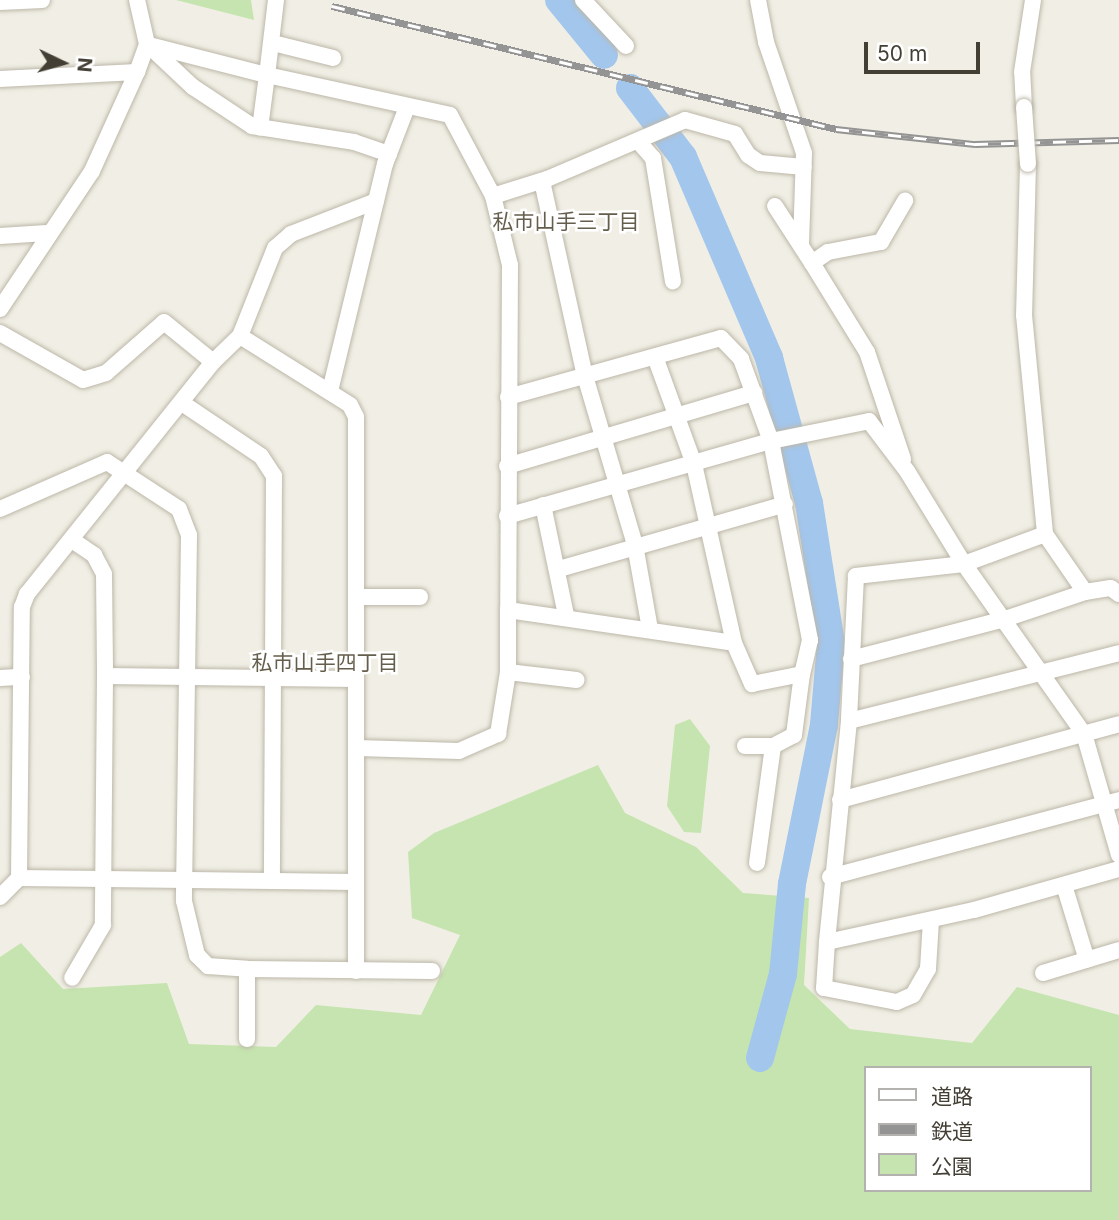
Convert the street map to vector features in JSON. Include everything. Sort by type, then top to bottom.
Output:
[{"type":"street","points":[[0,2],[42,0]]},
{"type":"street","points":[[0,309],[47,233],[92,171],[137,72],[147,44],[137,0]]},
{"type":"street","points":[[260,128],[273,43],[276,0]]},
{"type":"street","points":[[583,0],[626,46]]},
{"type":"street","points":[[758,0],[766,42],[799,131],[804,167],[801,244]]},
{"type":"street","points":[[1029,1],[1022,72],[1028,164],[1024,315],[1045,534],[1085,592]]},
{"type":"street","points":[[273,43],[334,58]]},
{"type":"street","points":[[147,44],[267,75],[450,115],[494,196],[510,265],[508,672],[498,734],[459,751],[357,748]]},
{"type":"street","points":[[147,44],[193,87],[260,128],[354,142],[389,154]]},
{"type":"street","points":[[0,79],[137,72]]},
{"type":"street","points":[[330,391],[376,201],[389,154],[407,107]]},
{"type":"street","points":[[494,196],[542,181],[685,120],[735,134],[748,155],[760,163],[804,167]]},
{"type":"street","points":[[640,140],[653,158],[673,281]]},
{"type":"street","points":[[542,181],[585,376],[635,545],[650,629]]},
{"type":"street","points":[[0,897],[19,878],[22,607],[27,594],[213,362],[240,336],[275,248],[291,234],[376,201]]},
{"type":"street","points":[[813,262],[828,252],[881,242],[905,201]]},
{"type":"street","points":[[775,206],[813,262],[867,352],[907,471]]},
{"type":"street","points":[[0,236],[47,233]]},
{"type":"street","points":[[0,333],[83,380],[106,373],[164,322],[213,362]]},
{"type":"street","points":[[240,336],[330,391],[350,405],[356,417],[356,971]]},
{"type":"street","points":[[508,397],[721,338],[741,359],[771,441],[810,640],[802,674],[794,735],[773,746],[745,746]]},
{"type":"street","points":[[655,357],[694,464],[734,643],[752,684],[802,674]]},
{"type":"street","points":[[507,466],[676,413],[754,393]]},
{"type":"street","points":[[182,403],[261,456],[274,476],[272,881]]},
{"type":"street","points":[[507,516],[771,441],[869,421],[907,471],[964,564],[1084,734],[1112,802],[1119,855]]},
{"type":"street","points":[[0,509],[107,462],[179,509],[189,536],[187,880],[184,901],[197,955],[208,966],[247,969],[432,971]]},
{"type":"street","points":[[559,569],[785,504]]},
{"type":"street","points":[[543,505],[559,569],[566,615]]},
{"type":"street","points":[[931,920],[928,970],[913,995],[897,1002],[824,988],[830,877],[849,721],[856,576],[964,564],[1045,534]]},
{"type":"street","points":[[72,540],[94,555],[104,574],[105,676],[103,925],[72,978]]},
{"type":"street","points":[[851,659],[1005,619],[1085,592],[1111,588],[1119,594]]},
{"type":"street","points":[[356,597],[419,597]]},
{"type":"street","points":[[508,610],[566,615],[734,643]]},
{"type":"street","points":[[849,721],[1119,653]]},
{"type":"street","points":[[508,672],[577,680]]},
{"type":"street","points":[[105,676],[356,679]]},
{"type":"street","points":[[0,678],[22,677]]},
{"type":"street","points":[[841,800],[1119,724]]},
{"type":"street","points":[[757,863],[773,746]]},
{"type":"street","points":[[830,877],[1112,802]]},
{"type":"street","points":[[827,943],[931,920],[1119,869]]},
{"type":"street","points":[[19,878],[356,883]]},
{"type":"street","points":[[1064,885],[1087,960]]},
{"type":"street","points":[[1044,973],[1119,950]]},
{"type":"street","points":[[247,969],[247,1040]]},
{"type":"green space","points":[[176,0],[251,0],[254,20]]},
{"type":"green space","points":[[690,719],[710,746],[701,833],[684,832],[667,806],[675,725]]},
{"type":"green space","points":[[598,765],[625,813],[696,847],[743,893],[809,898],[804,985],[850,1029],[972,1043],[1017,987],[1119,1015],[1119,1220],[0,1220],[0,957],[21,943],[63,989],[167,983],[189,1044],[276,1047],[316,1005],[421,1015],[460,935],[412,918],[408,852],[434,833]]},
{"type":"waterway","points":[[559,0],[604,55]]},
{"type":"waterway","points":[[630,88],[683,157],[769,358],[809,503],[831,643],[824,725],[792,884],[783,974],[760,1058]]},
{"type":"railway","points":[[332,6],[836,129],[975,144],[1119,140]]},
{"type":"district","name":"私市山手三丁目","points":[[566,222]]},
{"type":"district","name":"私市山手四丁目","points":[[325,663]]}]
